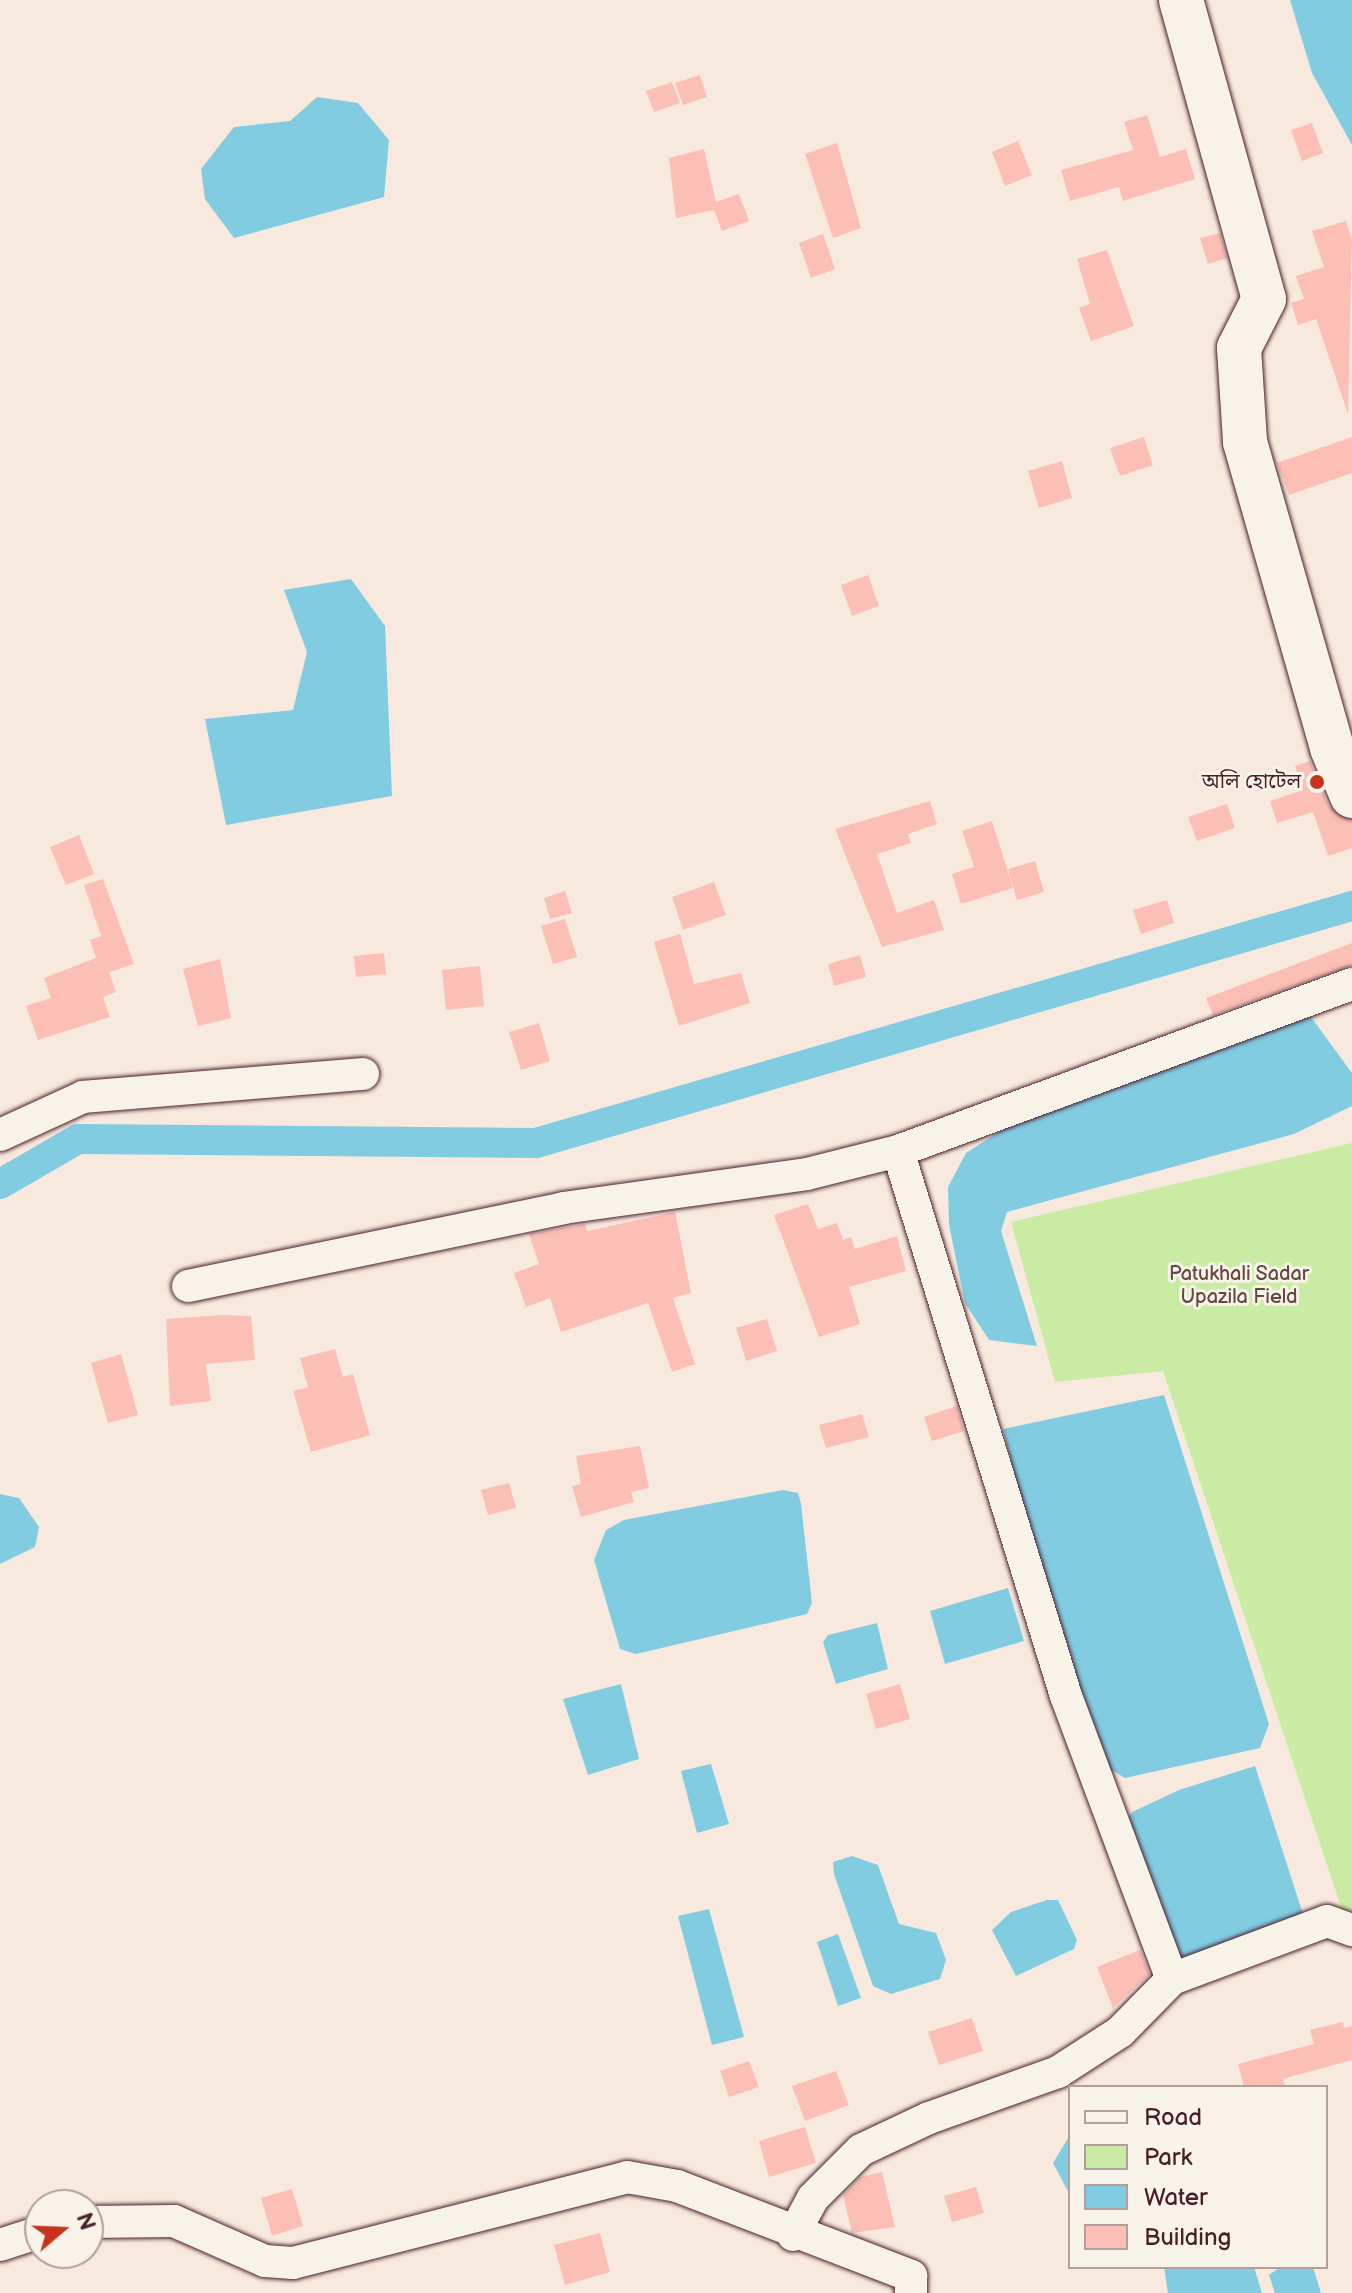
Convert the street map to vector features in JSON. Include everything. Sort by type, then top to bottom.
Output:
[{"type":"street","points":[[1181,0],[1264,299],[1239,348],[1245,442],[1332,748],[1352,796]]},
{"type":"street","points":[[188,1286],[563,1208],[807,1174],[898,1151],[1352,984]]},
{"type":"street","points":[[0,1135],[83,1097],[363,1074]]},
{"type":"street","points":[[898,1151],[1066,1696],[1172,1979]]},
{"type":"street","points":[[793,2235],[813,2198],[861,2150],[929,2118],[1058,2072],[1120,2032],[1172,1979],[1327,1921],[1352,1930]]},
{"type":"street","points":[[104,2222],[174,2221],[265,2261],[293,2263],[627,2177],[677,2186],[793,2235],[911,2276],[911,2293]]},
{"type":"street","points":[[0,2245],[24,2237]]},
{"type":"green space","name":"Patukhali Sadar Upazila Field","points":[[1352,1143],[1352,1918],[1344,1916],[1163,1371],[1055,1382],[1011,1222]]},
{"type":"water","points":[[1290,0],[1352,0],[1352,145],[1312,73]]},
{"type":"water","points":[[317,97],[358,103],[389,140],[384,197],[234,238],[205,199],[201,169],[234,127],[290,121]]},
{"type":"water","points":[[351,579],[385,626],[392,796],[226,825],[205,719],[293,710],[307,652],[284,590]]},
{"type":"water","points":[[1308,1013],[1352,1073],[1352,1106],[1294,1134],[1007,1212],[1001,1231],[1037,1346],[989,1340],[965,1303],[949,1225],[948,1187],[966,1153],[1035,1109]]},
{"type":"water","points":[[1164,1395],[1269,1724],[1260,1748],[1125,1778],[1103,1765],[1031,1542],[1003,1429]]},
{"type":"water","points":[[783,1490],[798,1493],[801,1504],[812,1603],[807,1614],[636,1654],[620,1649],[594,1560],[606,1530],[624,1520]]},
{"type":"water","points":[[0,1494],[19,1498],[39,1527],[35,1547],[0,1564]]},
{"type":"water","points":[[1008,1588],[1024,1641],[945,1664],[930,1611]]},
{"type":"water","points":[[877,1623],[888,1669],[836,1684],[823,1642],[828,1635]]},
{"type":"water","points":[[621,1684],[639,1759],[588,1775],[563,1699]]},
{"type":"water","points":[[711,1764],[729,1824],[697,1833],[681,1771]]},
{"type":"water","points":[[1255,1766],[1304,1917],[1183,1960],[1174,1951],[1126,1821],[1132,1812],[1179,1790]]},
{"type":"water","points":[[852,1856],[878,1865],[899,1924],[936,1933],[946,1960],[940,1979],[891,1994],[873,1986],[834,1874],[833,1862]]},
{"type":"water","points":[[1047,1900],[1058,1900],[1077,1940],[1074,1949],[1016,1976],[992,1930],[1011,1912]]},
{"type":"water","points":[[709,1909],[744,2037],[712,2045],[678,1916]]},
{"type":"water","points":[[838,1934],[861,1998],[838,2006],[817,1942]]},
{"type":"water","points":[[1068,2138],[1068,2191],[1053,2163]]},
{"type":"water","points":[[1164,2269],[1255,2269],[1262,2293],[1168,2293]]},
{"type":"water","points":[[1277,2269],[1314,2269],[1321,2293],[1275,2293],[1269,2275]]},
{"type":"building","points":[[700,75],[707,97],[683,105],[675,83]]},
{"type":"building","points":[[672,82],[680,103],[654,112],[646,91]]},
{"type":"building","points":[[1147,115],[1160,157],[1186,149],[1195,179],[1123,201],[1119,187],[1070,201],[1061,170],[1133,150],[1124,122]]},
{"type":"building","points":[[1312,123],[1323,153],[1302,161],[1291,130]]},
{"type":"building","points":[[1018,141],[1032,175],[1005,186],[992,152]]},
{"type":"building","points":[[837,143],[861,228],[833,238],[805,154]]},
{"type":"building","points":[[704,149],[716,202],[739,194],[749,221],[722,231],[714,210],[676,218],[669,158]]},
{"type":"building","points":[[1346,221],[1352,239],[1348,414],[1316,319],[1298,325],[1291,303],[1304,299],[1296,276],[1324,267],[1312,231]]},
{"type":"building","points":[[1220,233],[1227,258],[1208,264],[1200,238]]},
{"type":"building","points":[[823,234],[835,269],[811,278],[799,243]]},
{"type":"building","points":[[1107,250],[1134,326],[1091,341],[1079,308],[1090,304],[1077,259]]},
{"type":"building","points":[[1144,437],[1153,465],[1120,476],[1110,448]]},
{"type":"building","points":[[1352,437],[1352,473],[1289,495],[1277,463]]},
{"type":"building","points":[[1062,461],[1072,498],[1039,508],[1028,471]]},
{"type":"building","points":[[868,575],[879,606],[852,616],[841,585]]},
{"type":"building","points":[[1310,761],[1329,806],[1352,820],[1352,848],[1328,856],[1313,812],[1277,823],[1270,801],[1303,790],[1295,766]]},
{"type":"building","points":[[930,801],[937,824],[908,834],[911,843],[877,854],[897,913],[934,900],[944,930],[882,947],[835,829]]},
{"type":"building","points":[[1227,804],[1235,828],[1197,841],[1188,817]]},
{"type":"building","points":[[992,821],[1013,888],[961,904],[952,874],[974,867],[962,831]]},
{"type":"building","points":[[79,835],[94,874],[66,885],[50,847]]},
{"type":"building","points":[[1035,861],[1044,892],[1017,900],[1008,869]]},
{"type":"building","points":[[103,879],[134,964],[109,972],[116,992],[103,997],[110,1017],[38,1040],[26,1006],[51,998],[44,978],[96,958],[90,940],[101,936],[84,885]]},
{"type":"building","points":[[714,882],[726,915],[683,930],[672,897]]},
{"type":"building","points":[[565,891],[572,913],[550,919],[544,898]]},
{"type":"building","points":[[1167,900],[1174,923],[1141,934],[1133,910]]},
{"type":"building","points":[[565,919],[577,957],[553,964],[541,926]]},
{"type":"building","points":[[680,934],[694,984],[741,973],[750,1003],[679,1026],[654,942]]},
{"type":"building","points":[[1352,943],[1352,965],[1213,1015],[1206,998]]},
{"type":"building","points":[[384,953],[386,974],[356,977],[354,956]]},
{"type":"building","points":[[860,955],[866,977],[834,986],[828,964]]},
{"type":"building","points":[[220,959],[231,1018],[198,1026],[183,969]]},
{"type":"building","points":[[480,966],[484,1006],[446,1010],[442,970]]},
{"type":"building","points":[[539,1023],[550,1061],[521,1070],[509,1032]]},
{"type":"building","points":[[808,1204],[818,1229],[837,1223],[843,1240],[851,1237],[855,1249],[897,1236],[906,1271],[849,1287],[860,1324],[819,1337],[774,1215]]},
{"type":"building","points":[[675,1212],[691,1293],[673,1298],[695,1364],[672,1372],[648,1303],[561,1332],[550,1298],[526,1307],[514,1273],[539,1264],[529,1234],[585,1224],[587,1231]]},
{"type":"building","points":[[251,1316],[255,1360],[206,1364],[211,1401],[170,1406],[166,1319]]},
{"type":"building","points":[[767,1319],[777,1351],[746,1361],[736,1328]]},
{"type":"building","points":[[335,1349],[343,1377],[353,1374],[370,1435],[311,1452],[293,1391],[308,1387],[300,1358]]},
{"type":"building","points":[[121,1354],[138,1415],[108,1423],[91,1363]]},
{"type":"building","points":[[957,1406],[964,1431],[932,1441],[924,1417]]},
{"type":"building","points":[[862,1414],[869,1437],[826,1448],[819,1425]]},
{"type":"building","points":[[640,1446],[649,1488],[631,1492],[634,1502],[581,1517],[572,1486],[581,1484],[576,1456]]},
{"type":"building","points":[[509,1483],[516,1508],[488,1515],[481,1490]]},
{"type":"building","points":[[900,1684],[910,1719],[876,1729],[866,1694]]},
{"type":"building","points":[[1140,1950],[1150,1974],[1113,2008],[1097,1967]]},
{"type":"building","points":[[972,2018],[983,2051],[939,2065],[928,2032]]},
{"type":"building","points":[[1343,2022],[1344,2028],[1352,2026],[1352,2060],[1283,2079],[1284,2085],[1243,2085],[1238,2064],[1314,2044],[1310,2030]]},
{"type":"building","points":[[749,2061],[759,2087],[729,2097],[720,2071]]},
{"type":"building","points":[[836,2071],[849,2105],[805,2121],[792,2086]]},
{"type":"building","points":[[805,2127],[816,2163],[769,2177],[759,2141]]},
{"type":"building","points":[[882,2172],[895,2227],[852,2233],[843,2195],[860,2177]]},
{"type":"building","points":[[976,2187],[984,2213],[952,2222],[944,2196]]},
{"type":"building","points":[[292,2189],[303,2226],[272,2236],[261,2198]]},
{"type":"building","points":[[600,2233],[610,2272],[565,2285],[554,2245]]},
{"type":"waterway","points":[[0,1184],[78,1139],[536,1143],[1352,906]]},
{"type":"place","name":"অলি হোটেল","points":[[1317,782]]}]
